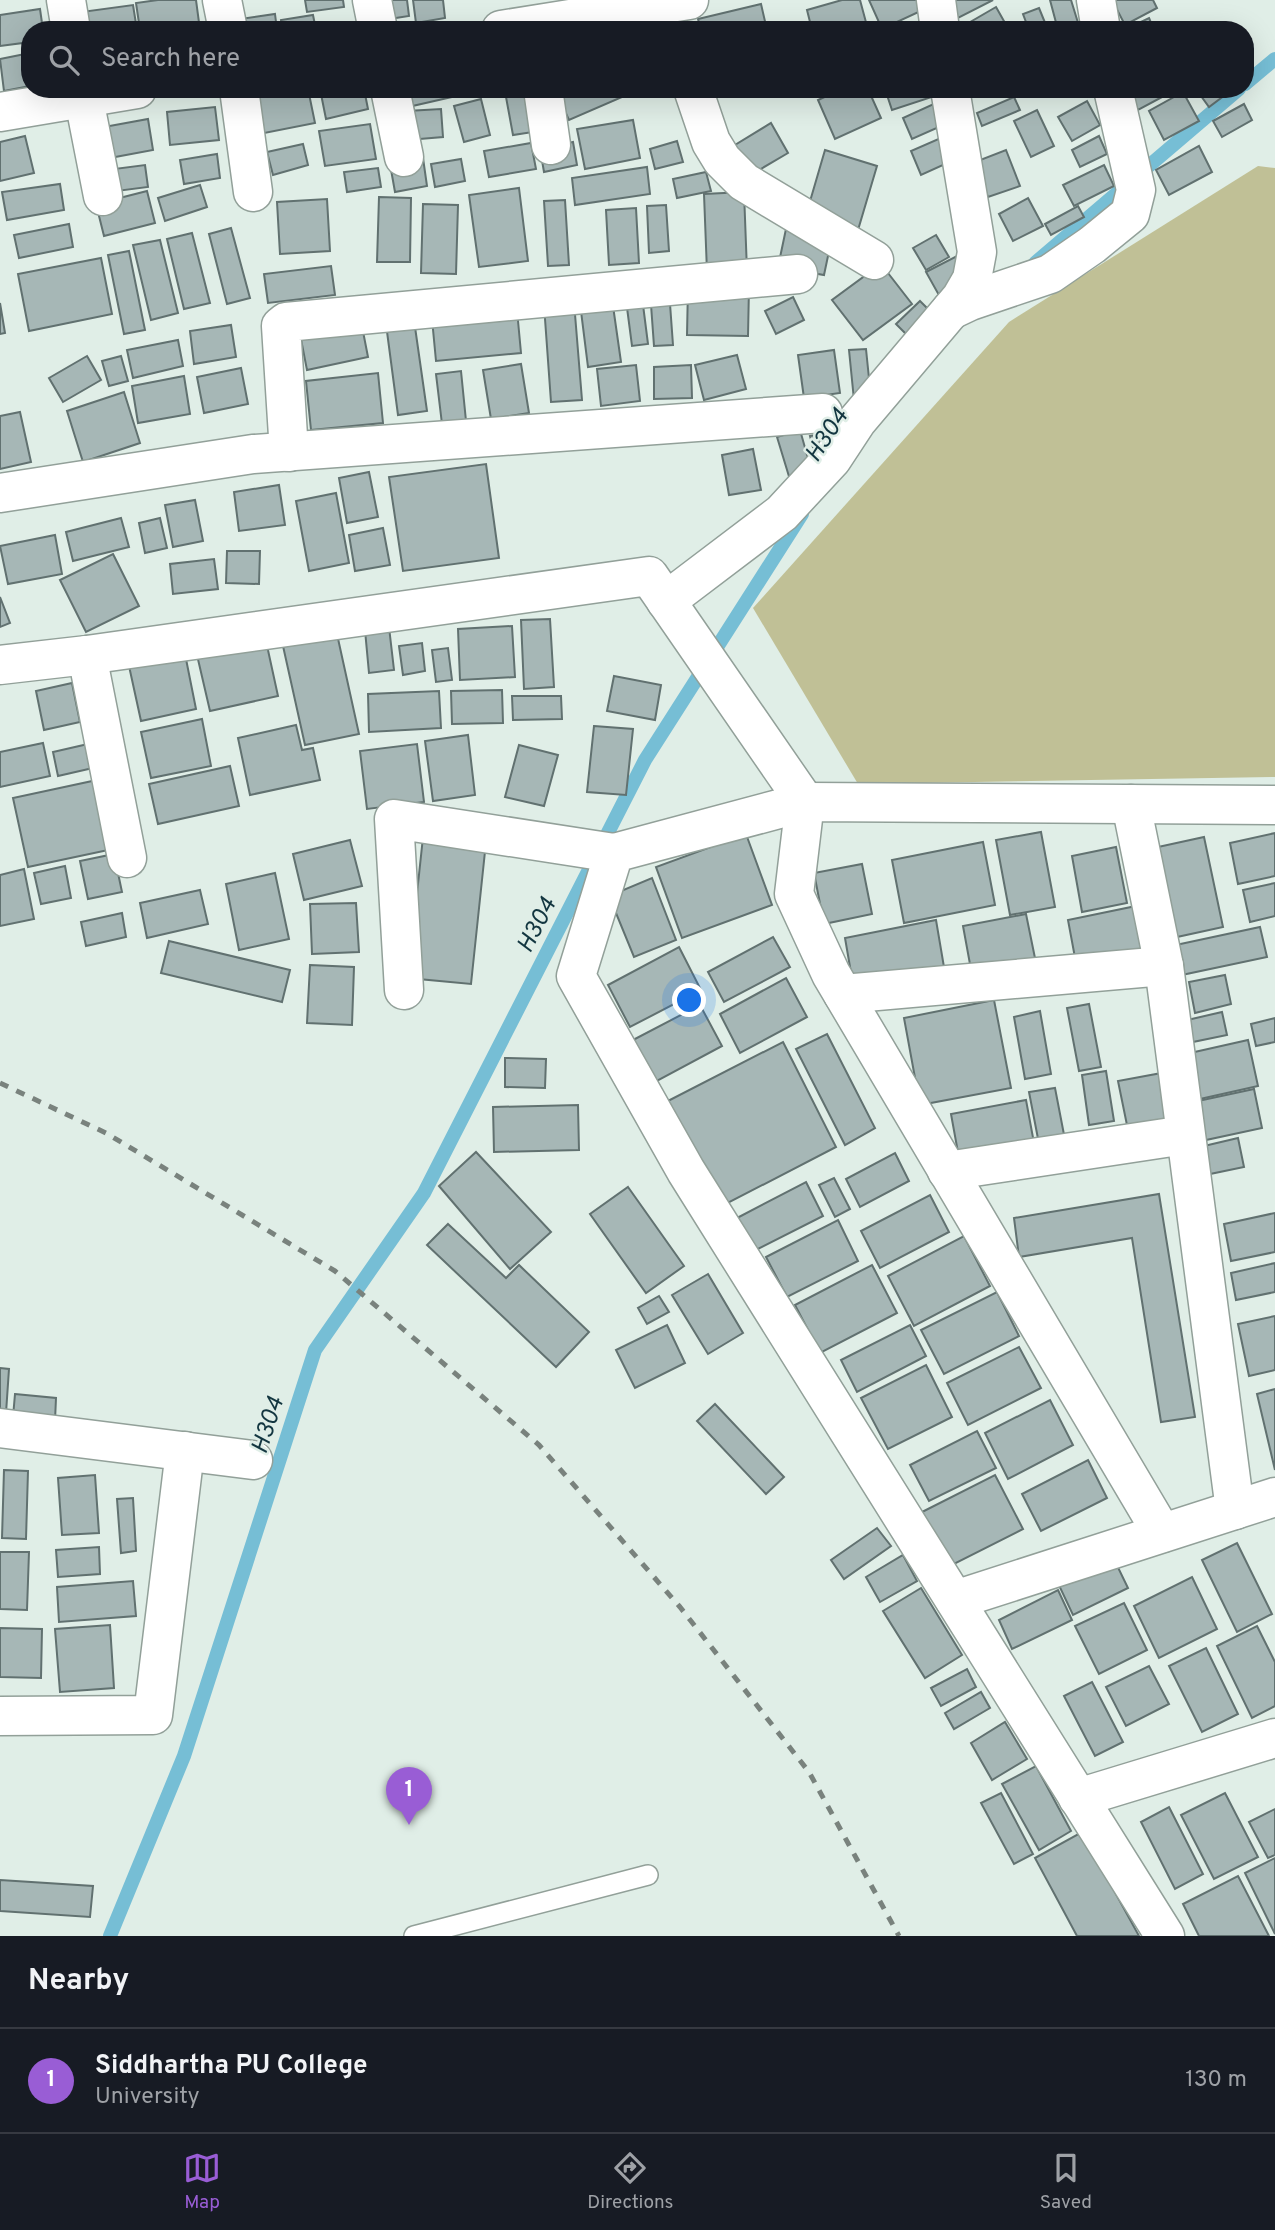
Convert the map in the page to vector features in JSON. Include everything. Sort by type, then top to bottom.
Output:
[{"type":"street","points":[[66,0],[70,21]]},
{"type":"street","points":[[222,0],[226,21]]},
{"type":"street","points":[[372,0],[376,21]]},
{"type":"street","points":[[936,0],[939,21]]},
{"type":"street","points":[[1096,0],[1100,21]]},
{"type":"street","points":[[526,21],[673,8]]},
{"type":"street","points":[[0,112],[65,98]]},
{"type":"street","points":[[84,98],[103,196]]},
{"type":"street","points":[[240,98],[253,192]]},
{"type":"street","points":[[392,98],[404,158]]},
{"type":"street","points":[[544,98],[551,145]]},
{"type":"street","points":[[696,98],[711,142],[722,160],[744,182],[874,260]]},
{"type":"street","points":[[951,98],[976,252],[972,279],[961,298],[961,306]]},
{"type":"street","points":[[666,601],[782,513],[832,459],[857,421],[961,306],[1050,274],[1130,214],[1132,173],[1115,98]]},
{"type":"street","points":[[289,452],[282,331],[286,322],[798,274]]},
{"type":"street","points":[[0,493],[253,454],[823,413]]},
{"type":"street","points":[[0,665],[649,576],[804,802],[794,894],[831,974],[1162,1533]]},
{"type":"street","points":[[87,655],[127,858]]},
{"type":"street","points":[[404,990],[394,819],[600,851],[804,802],[1275,805]]},
{"type":"street","points":[[1131,804],[1164,967],[1235,1510]]},
{"type":"street","points":[[600,851],[576,976],[686,1171],[1164,1936]]},
{"type":"street","points":[[843,994],[1164,967]]},
{"type":"street","points":[[947,1171],[1185,1135]]},
{"type":"street","points":[[0,1428],[253,1460]]},
{"type":"street","points":[[0,1716],[153,1715],[185,1451]]},
{"type":"street","points":[[955,1600],[1275,1497]]},
{"type":"street","points":[[1078,1798],[1275,1738]]},
{"type":"lane","points":[[414,1936],[648,1875]]},
{"type":"green space","points":[[1258,166],[1275,168],[1275,777],[858,784],[753,608],[1009,322]]},
{"type":"building","points":[[196,0],[199,21],[139,21],[136,3]]},
{"type":"building","points":[[305,0],[343,0],[344,7],[307,12]]},
{"type":"building","points":[[386,0],[407,0],[409,16],[389,19]]},
{"type":"building","points":[[413,0],[443,0],[445,18],[416,21]]},
{"type":"building","points":[[842,0],[860,0],[866,21],[810,21],[807,10]]},
{"type":"building","points":[[869,0],[921,0],[925,9],[899,21],[878,21]]},
{"type":"building","points":[[947,0],[993,0],[956,19]]},
{"type":"building","points":[[1050,0],[1071,0],[1077,21],[1056,21]]},
{"type":"building","points":[[1112,0],[1153,0],[1157,8],[1133,21],[1123,21]]},
{"type":"building","points":[[761,4],[765,21],[699,21]]},
{"type":"building","points":[[133,5],[136,21],[75,21],[74,13]]},
{"type":"building","points":[[996,7],[1004,21],[972,21]]},
{"type":"building","points":[[1039,8],[1044,21],[1026,21],[1023,14]]},
{"type":"building","points":[[40,9],[42,21],[21,21],[21,43],[0,46],[0,15]]},
{"type":"building","points":[[275,14],[276,21],[233,21]]},
{"type":"building","points":[[313,15],[314,21],[281,21]]},
{"type":"building","points":[[21,55],[21,88],[4,91],[0,59]]},
{"type":"building","points":[[246,98],[310,98],[315,123],[254,135]]},
{"type":"building","points":[[322,98],[366,98],[368,109],[326,119]]},
{"type":"building","points":[[406,98],[448,98],[408,107]]},
{"type":"building","points":[[506,98],[527,98],[533,132],[513,135]]},
{"type":"building","points":[[559,98],[620,98],[569,120]]},
{"type":"building","points":[[872,98],[881,118],[835,139],[818,100]]},
{"type":"building","points":[[888,98],[929,98],[892,110]]},
{"type":"building","points":[[1012,98],[1014,98],[1020,110],[982,126],[977,113]]},
{"type":"building","points":[[1132,98],[1160,98],[1138,110]]},
{"type":"building","points":[[1172,98],[1186,98],[1199,121],[1164,140],[1149,111]]},
{"type":"building","points":[[1202,98],[1221,98],[1209,107]]},
{"type":"building","points":[[481,99],[490,135],[464,142],[454,106]]},
{"type":"building","points":[[1087,101],[1100,125],[1072,141],[1058,117]]},
{"type":"building","points":[[938,102],[948,123],[912,139],[903,118]]},
{"type":"building","points":[[1244,104],[1252,120],[1222,137],[1213,121]]},
{"type":"building","points":[[215,107],[219,140],[170,145],[167,112]]},
{"type":"building","points":[[441,109],[443,137],[408,140],[407,111]]},
{"type":"building","points":[[1037,110],[1054,146],[1031,157],[1014,121]]},
{"type":"building","points":[[148,119],[153,150],[99,160],[93,129]]},
{"type":"building","points":[[633,120],[640,158],[585,169],[577,129]]},
{"type":"building","points":[[771,123],[788,153],[747,177],[730,148]]},
{"type":"building","points":[[370,124],[376,159],[325,166],[319,131]]},
{"type":"building","points":[[25,136],[34,173],[0,181],[0,142]]},
{"type":"building","points":[[1099,136],[1107,154],[1080,167],[1072,150]]},
{"type":"building","points":[[943,137],[954,160],[921,175],[911,151]]},
{"type":"building","points":[[677,141],[683,162],[655,169],[650,149]]},
{"type":"building","points":[[573,142],[577,165],[544,172],[540,149]]},
{"type":"building","points":[[531,143],[536,169],[489,177],[484,151]]},
{"type":"building","points":[[303,144],[308,165],[273,175],[267,152]]},
{"type":"building","points":[[1199,146],[1212,172],[1169,195],[1156,170]]},
{"type":"building","points":[[825,150],[877,166],[858,230],[806,215]]},
{"type":"building","points":[[1006,150],[1020,186],[988,197],[975,162]]},
{"type":"building","points":[[217,154],[220,178],[184,184],[180,160]]},
{"type":"building","points":[[423,158],[427,186],[395,192],[390,164]]},
{"type":"building","points":[[461,159],[465,181],[435,187],[431,164]]},
{"type":"building","points":[[145,165],[148,187],[117,191],[114,169]]},
{"type":"building","points":[[1104,165],[1114,186],[1074,206],[1063,185]]},
{"type":"building","points":[[647,167],[650,194],[575,205],[572,178]]},
{"type":"building","points":[[378,168],[381,187],[347,192],[344,172]]},
{"type":"building","points":[[706,172],[711,191],[677,198],[673,179]]},
{"type":"building","points":[[60,184],[64,210],[7,220],[2,192]]},
{"type":"building","points":[[200,185],[207,207],[165,221],[158,198]]},
{"type":"building","points":[[519,188],[528,261],[479,267],[469,195]]},
{"type":"building","points":[[147,191],[155,223],[104,236],[96,204]]},
{"type":"building","points":[[744,192],[747,271],[707,272],[704,194]]},
{"type":"building","points":[[379,197],[411,198],[410,262],[377,262]]},
{"type":"building","points":[[1028,198],[1043,226],[1013,241],[999,214]]},
{"type":"building","points":[[327,199],[330,251],[280,254],[277,202]]},
{"type":"building","points":[[565,200],[569,265],[548,266],[544,201]]},
{"type":"building","points":[[423,204],[458,205],[456,274],[421,273]]},
{"type":"building","points":[[666,205],[669,251],[649,253],[647,206]]},
{"type":"building","points":[[1078,206],[1084,217],[1051,235],[1045,224]]},
{"type":"building","points":[[636,208],[639,263],[609,265],[606,210]]},
{"type":"building","points":[[69,224],[73,247],[19,258],[14,235]]},
{"type":"building","points":[[231,228],[250,298],[227,304],[209,234]]},
{"type":"building","points":[[786,229],[832,237],[824,275],[778,267]]},
{"type":"building","points":[[192,233],[210,303],[184,309],[167,239]]},
{"type":"building","points":[[936,235],[949,257],[926,270],[913,248]]},
{"type":"building","points":[[160,240],[178,313],[151,320],[133,245]]},
{"type":"building","points":[[129,251],[145,330],[124,334],[108,255]]},
{"type":"building","points":[[957,256],[970,280],[940,297],[926,272]]},
{"type":"building","points":[[101,258],[112,314],[29,331],[18,274]]},
{"type":"building","points":[[881,264],[912,304],[863,340],[832,300]]},
{"type":"building","points":[[331,266],[335,295],[268,303],[264,274]]},
{"type":"building","points":[[688,286],[749,287],[748,336],[687,335]]},
{"type":"building","points":[[669,290],[673,345],[654,346],[650,291]]},
{"type":"building","points":[[642,297],[648,344],[632,346],[626,300]]},
{"type":"building","points":[[793,297],[804,320],[776,334],[765,311]]},
{"type":"building","points":[[612,299],[621,362],[588,367],[580,303]]},
{"type":"building","points":[[920,301],[939,320],[915,343],[896,324]]},
{"type":"building","points":[[574,302],[582,400],[551,402],[544,305]]},
{"type":"building","points":[[0,303],[5,333],[0,334]]},
{"type":"building","points":[[517,310],[521,353],[436,361],[432,319]]},
{"type":"building","points":[[360,316],[368,357],[307,370],[299,329]]},
{"type":"building","points":[[414,320],[427,411],[398,415],[386,324]]},
{"type":"building","points":[[231,325],[236,357],[194,364],[190,331]]},
{"type":"building","points":[[178,340],[183,366],[133,378],[127,350]]},
{"type":"building","points":[[866,349],[871,398],[854,400],[849,350]]},
{"type":"building","points":[[834,350],[840,393],[804,398],[798,355]]},
{"type":"building","points":[[737,355],[746,389],[704,400],[695,365]]},
{"type":"building","points":[[87,356],[101,380],[63,402],[49,378]]},
{"type":"building","points":[[121,356],[128,381],[109,386],[102,361]]},
{"type":"building","points":[[521,364],[529,413],[491,419],[483,370]]},
{"type":"building","points":[[636,365],[640,401],[601,406],[597,369]]},
{"type":"building","points":[[691,365],[692,398],[654,399],[654,367]]},
{"type":"building","points":[[241,368],[248,404],[204,413],[197,377]]},
{"type":"building","points":[[461,371],[466,421],[442,424],[436,374]]},
{"type":"building","points":[[378,373],[383,423],[311,430],[306,381]]},
{"type":"building","points":[[184,376],[190,414],[138,423],[132,386]]},
{"type":"building","points":[[124,392],[140,443],[83,462],[67,411]]},
{"type":"building","points":[[20,412],[31,462],[0,469],[0,416]]},
{"type":"building","points":[[800,430],[813,476],[791,483],[777,437]]},
{"type":"building","points":[[826,433],[831,455],[816,459],[810,436]]},
{"type":"building","points":[[753,449],[761,490],[729,495],[722,455]]},
{"type":"building","points":[[486,464],[499,558],[403,571],[389,477]]},
{"type":"building","points":[[369,472],[378,517],[347,523],[339,478]]},
{"type":"building","points":[[279,485],[285,525],[239,531],[234,492]]},
{"type":"building","points":[[336,493],[349,563],[309,571],[296,501]]},
{"type":"building","points":[[195,500],[203,541],[173,547],[165,505]]},
{"type":"building","points":[[121,518],[129,547],[73,561],[66,532]]},
{"type":"building","points":[[160,518],[167,548],[145,553],[139,523]]},
{"type":"building","points":[[383,528],[390,565],[355,571],[349,535]]},
{"type":"building","points":[[55,535],[62,574],[8,584],[0,546]]},
{"type":"building","points":[[227,551],[260,551],[259,584],[226,583]]},
{"type":"building","points":[[113,554],[139,606],[86,632],[60,580]]},
{"type":"building","points":[[214,559],[218,589],[173,594],[170,564]]},
{"type":"building","points":[[0,597],[10,623],[0,627]]},
{"type":"building","points":[[550,619],[554,687],[524,689],[521,620]]},
{"type":"building","points":[[335,625],[359,734],[305,745],[281,637]]},
{"type":"building","points":[[512,626],[515,677],[460,680],[458,629]]},
{"type":"building","points":[[389,627],[394,670],[369,673],[365,630]]},
{"type":"building","points":[[266,641],[278,696],[210,711],[197,655]]},
{"type":"building","points":[[422,643],[425,671],[403,675],[399,646]]},
{"type":"building","points":[[448,648],[452,680],[436,682],[432,650]]},
{"type":"building","points":[[185,654],[196,709],[141,721],[129,666]]},
{"type":"building","points":[[614,676],[661,685],[655,720],[607,711]]},
{"type":"building","points":[[72,683],[80,722],[44,730],[36,691]]},
{"type":"building","points":[[502,690],[503,723],[452,724],[451,691]]},
{"type":"building","points":[[439,691],[441,728],[369,732],[368,694]]},
{"type":"building","points":[[512,696],[561,696],[562,719],[513,720]]},
{"type":"building","points":[[202,719],[211,766],[151,778],[141,732]]},
{"type":"building","points":[[296,725],[302,750],[313,748],[320,780],[250,795],[238,738]]},
{"type":"building","points":[[594,726],[633,729],[626,795],[587,792]]},
{"type":"building","points":[[468,735],[475,795],[433,801],[425,741]]},
{"type":"building","points":[[43,743],[50,776],[0,787],[0,752]]},
{"type":"building","points":[[88,744],[93,768],[58,776],[53,752]]},
{"type":"building","points":[[417,744],[424,802],[367,809],[360,751]]},
{"type":"building","points":[[519,745],[558,755],[544,806],[505,797]]},
{"type":"building","points":[[230,766],[239,806],[158,824],[149,784]]},
{"type":"building","points":[[97,780],[113,849],[28,867],[13,798]]},
{"type":"building","points":[[1041,832],[1055,907],[1010,915],[996,840]]},
{"type":"building","points":[[1275,833],[1275,876],[1238,884],[1230,843]]},
{"type":"building","points":[[746,834],[772,905],[682,938],[656,867]]},
{"type":"building","points":[[423,837],[486,842],[471,984],[408,978]]},
{"type":"building","points":[[1204,837],[1223,927],[1177,937],[1158,847]]},
{"type":"building","points":[[350,840],[362,886],[304,900],[293,854]]},
{"type":"building","points":[[983,842],[995,905],[904,923],[892,860]]},
{"type":"building","points":[[1116,847],[1127,903],[1082,912],[1072,856]]},
{"type":"building","points":[[114,854],[122,892],[88,899],[80,861]]},
{"type":"building","points":[[862,864],[872,914],[824,924],[814,873]]},
{"type":"building","points":[[65,866],[71,898],[41,904],[34,873]]},
{"type":"building","points":[[24,869],[34,919],[0,926],[0,875]]},
{"type":"building","points":[[275,873],[289,939],[239,950],[226,884]]},
{"type":"building","points":[[652,878],[676,940],[634,957],[609,896]]},
{"type":"building","points":[[1275,883],[1275,916],[1250,922],[1243,890]]},
{"type":"building","points":[[200,890],[208,924],[147,938],[140,903]]},
{"type":"building","points":[[356,903],[359,952],[312,954],[310,904]]},
{"type":"building","points":[[1136,906],[1144,949],[1076,963],[1068,920]]},
{"type":"building","points":[[122,913],[126,937],[86,946],[81,922]]},
{"type":"building","points":[[1026,914],[1036,963],[972,975],[963,926]]},
{"type":"building","points":[[936,920],[945,973],[854,990],[845,938]]},
{"type":"building","points":[[1260,927],[1267,957],[1177,976],[1171,946]]},
{"type":"building","points":[[773,937],[790,967],[724,1002],[708,972]]},
{"type":"building","points":[[169,941],[290,970],[282,1002],[161,973]]},
{"type":"building","points":[[679,947],[701,990],[630,1027],[608,985]]},
{"type":"building","points":[[310,965],[354,967],[352,1025],[307,1023]]},
{"type":"building","points":[[1225,975],[1231,1004],[1195,1013],[1189,982]]},
{"type":"building","points":[[786,978],[807,1017],[740,1053],[720,1014]]},
{"type":"building","points":[[994,1000],[1011,1088],[920,1105],[904,1018]]},
{"type":"building","points":[[1089,1004],[1101,1067],[1079,1071],[1067,1008]]},
{"type":"building","points":[[700,1005],[722,1046],[655,1082],[633,1040]]},
{"type":"building","points":[[1040,1011],[1051,1074],[1025,1079],[1014,1017]]},
{"type":"building","points":[[1222,1012],[1227,1035],[1188,1043],[1183,1021]]},
{"type":"building","points":[[1275,1018],[1275,1042],[1256,1046],[1251,1024]]},
{"type":"building","points":[[827,1034],[875,1128],[845,1145],[796,1049]]},
{"type":"building","points":[[1248,1040],[1258,1086],[1200,1099],[1190,1053]]},
{"type":"building","points":[[783,1042],[836,1147],[718,1208],[664,1103]]},
{"type":"building","points":[[505,1058],[546,1059],[545,1088],[505,1087]]},
{"type":"building","points":[[1106,1071],[1114,1121],[1089,1125],[1082,1075]]},
{"type":"building","points":[[1167,1072],[1176,1120],[1128,1130],[1118,1081]]},
{"type":"building","points":[[1055,1088],[1066,1145],[1040,1149],[1029,1092]]},
{"type":"building","points":[[1254,1089],[1262,1128],[1206,1140],[1198,1101]]},
{"type":"building","points":[[1026,1100],[1034,1143],[959,1158],[951,1114]]},
{"type":"building","points":[[578,1105],[579,1150],[494,1152],[493,1107]]},
{"type":"building","points":[[1238,1138],[1244,1167],[1210,1174],[1204,1146]]},
{"type":"building","points":[[476,1152],[551,1232],[510,1269],[439,1186]]},
{"type":"building","points":[[895,1153],[909,1181],[860,1207],[846,1179]]},
{"type":"building","points":[[834,1178],[850,1209],[835,1217],[819,1185]]},
{"type":"building","points":[[806,1182],[823,1216],[754,1251],[737,1218]]},
{"type":"building","points":[[628,1187],[684,1266],[646,1293],[590,1214]]},
{"type":"building","points":[[1159,1194],[1195,1417],[1161,1422],[1132,1238],[1019,1257],[1014,1218]]},
{"type":"building","points":[[930,1195],[949,1232],[880,1268],[861,1231]]},
{"type":"building","points":[[1275,1213],[1275,1252],[1231,1261],[1224,1224]]},
{"type":"building","points":[[838,1220],[858,1261],[787,1297],[766,1257]]},
{"type":"building","points":[[448,1224],[506,1278],[519,1265],[589,1332],[556,1367],[427,1245]]},
{"type":"building","points":[[964,1236],[990,1286],[914,1326],[888,1276]]},
{"type":"building","points":[[1275,1263],[1275,1292],[1236,1300],[1231,1273]]},
{"type":"building","points":[[872,1265],[897,1313],[820,1353],[795,1305]]},
{"type":"building","points":[[708,1274],[743,1333],[708,1354],[672,1295]]},
{"type":"building","points":[[997,1292],[1019,1336],[944,1374],[921,1330]]},
{"type":"building","points":[[659,1296],[669,1312],[647,1324],[638,1308]]},
{"type":"building","points":[[1275,1316],[1275,1370],[1249,1376],[1238,1324]]},
{"type":"building","points":[[667,1325],[685,1363],[635,1388],[616,1350]]},
{"type":"building","points":[[910,1325],[926,1356],[857,1392],[841,1360]]},
{"type":"building","points":[[1019,1347],[1041,1388],[968,1425],[947,1383]]},
{"type":"building","points":[[926,1365],[952,1417],[888,1449],[861,1398]]},
{"type":"building","points":[[0,1368],[9,1369],[6,1413],[0,1412]]},
{"type":"building","points":[[1275,1389],[1275,1470],[1257,1394]]},
{"type":"building","points":[[15,1394],[56,1398],[55,1421],[13,1417]]},
{"type":"building","points":[[1050,1400],[1073,1445],[1008,1479],[985,1433]]},
{"type":"building","points":[[715,1404],[784,1477],[766,1494],[697,1421]]},
{"type":"building","points":[[977,1431],[996,1468],[929,1501],[910,1465]]},
{"type":"building","points":[[1088,1460],[1107,1498],[1041,1531],[1022,1494]]},
{"type":"building","points":[[4,1470],[28,1471],[26,1539],[2,1538]]},
{"type":"building","points":[[95,1475],[99,1533],[62,1535],[58,1478]]},
{"type":"building","points":[[995,1475],[1023,1529],[950,1566],[922,1512]]},
{"type":"building","points":[[133,1498],[136,1551],[121,1553],[117,1499]]},
{"type":"building","points":[[877,1528],[891,1546],[844,1579],[831,1560]]},
{"type":"building","points":[[1237,1543],[1272,1614],[1237,1632],[1202,1560]]},
{"type":"building","points":[[99,1547],[100,1574],[58,1577],[56,1550]]},
{"type":"building","points":[[0,1552],[29,1552],[27,1610],[0,1609]]},
{"type":"building","points":[[1111,1553],[1128,1588],[1073,1615],[1056,1579]]},
{"type":"building","points":[[903,1555],[917,1581],[880,1602],[866,1577]]},
{"type":"building","points":[[1192,1577],[1217,1629],[1159,1658],[1134,1606]]},
{"type":"building","points":[[133,1581],[136,1616],[59,1622],[57,1587]]},
{"type":"building","points":[[921,1588],[962,1655],[925,1678],[883,1611]]},
{"type":"building","points":[[1058,1590],[1072,1620],[1012,1649],[999,1620]]},
{"type":"building","points":[[1124,1603],[1147,1650],[1099,1674],[1075,1626]]},
{"type":"building","points":[[110,1625],[114,1688],[60,1692],[55,1629]]},
{"type":"building","points":[[1257,1626],[1275,1662],[1275,1706],[1252,1718],[1217,1646]]},
{"type":"building","points":[[0,1628],[42,1629],[41,1678],[0,1677]]},
{"type":"building","points":[[1206,1648],[1238,1714],[1202,1732],[1169,1666]]},
{"type":"building","points":[[1149,1666],[1169,1704],[1126,1726],[1106,1687]]},
{"type":"building","points":[[967,1669],[976,1687],[941,1706],[931,1688]]},
{"type":"building","points":[[1092,1682],[1123,1742],[1095,1756],[1064,1696]]},
{"type":"building","points":[[981,1692],[990,1708],[954,1729],[945,1713]]},
{"type":"building","points":[[1005,1722],[1027,1759],[992,1780],[971,1743]]},
{"type":"building","points":[[1036,1766],[1071,1831],[1039,1850],[1002,1784]]},
{"type":"building","points":[[1001,1793],[1033,1854],[1014,1864],[981,1803]]},
{"type":"building","points":[[1225,1793],[1258,1857],[1214,1879],[1181,1815]]},
{"type":"building","points":[[1169,1807],[1203,1874],[1175,1889],[1141,1822]]},
{"type":"building","points":[[1275,1809],[1275,1855],[1268,1858],[1249,1822]]},
{"type":"building","points":[[1082,1832],[1139,1936],[1077,1936],[1035,1858]]},
{"type":"building","points":[[1275,1858],[1275,1934],[1245,1873]]},
{"type":"building","points":[[1238,1876],[1269,1936],[1199,1936],[1183,1904]]},
{"type":"building","points":[[0,1880],[93,1886],[90,1917],[0,1911]]},
{"type":"waterway","name":"H304","points":[[1254,76],[1275,59]]},
{"type":"waterway","name":"H304","points":[[1035,263],[1228,98]]},
{"type":"waterway","name":"H304","points":[[110,1936],[184,1756],[315,1350],[424,1193],[645,760],[802,514]]},
{"type":"railway","points":[[0,1083],[106,1133],[335,1271],[539,1445],[680,1607],[809,1772],[899,1936]]},
{"type":"place","name":"Siddhartha PU College","points":[[409,1825]]}]
